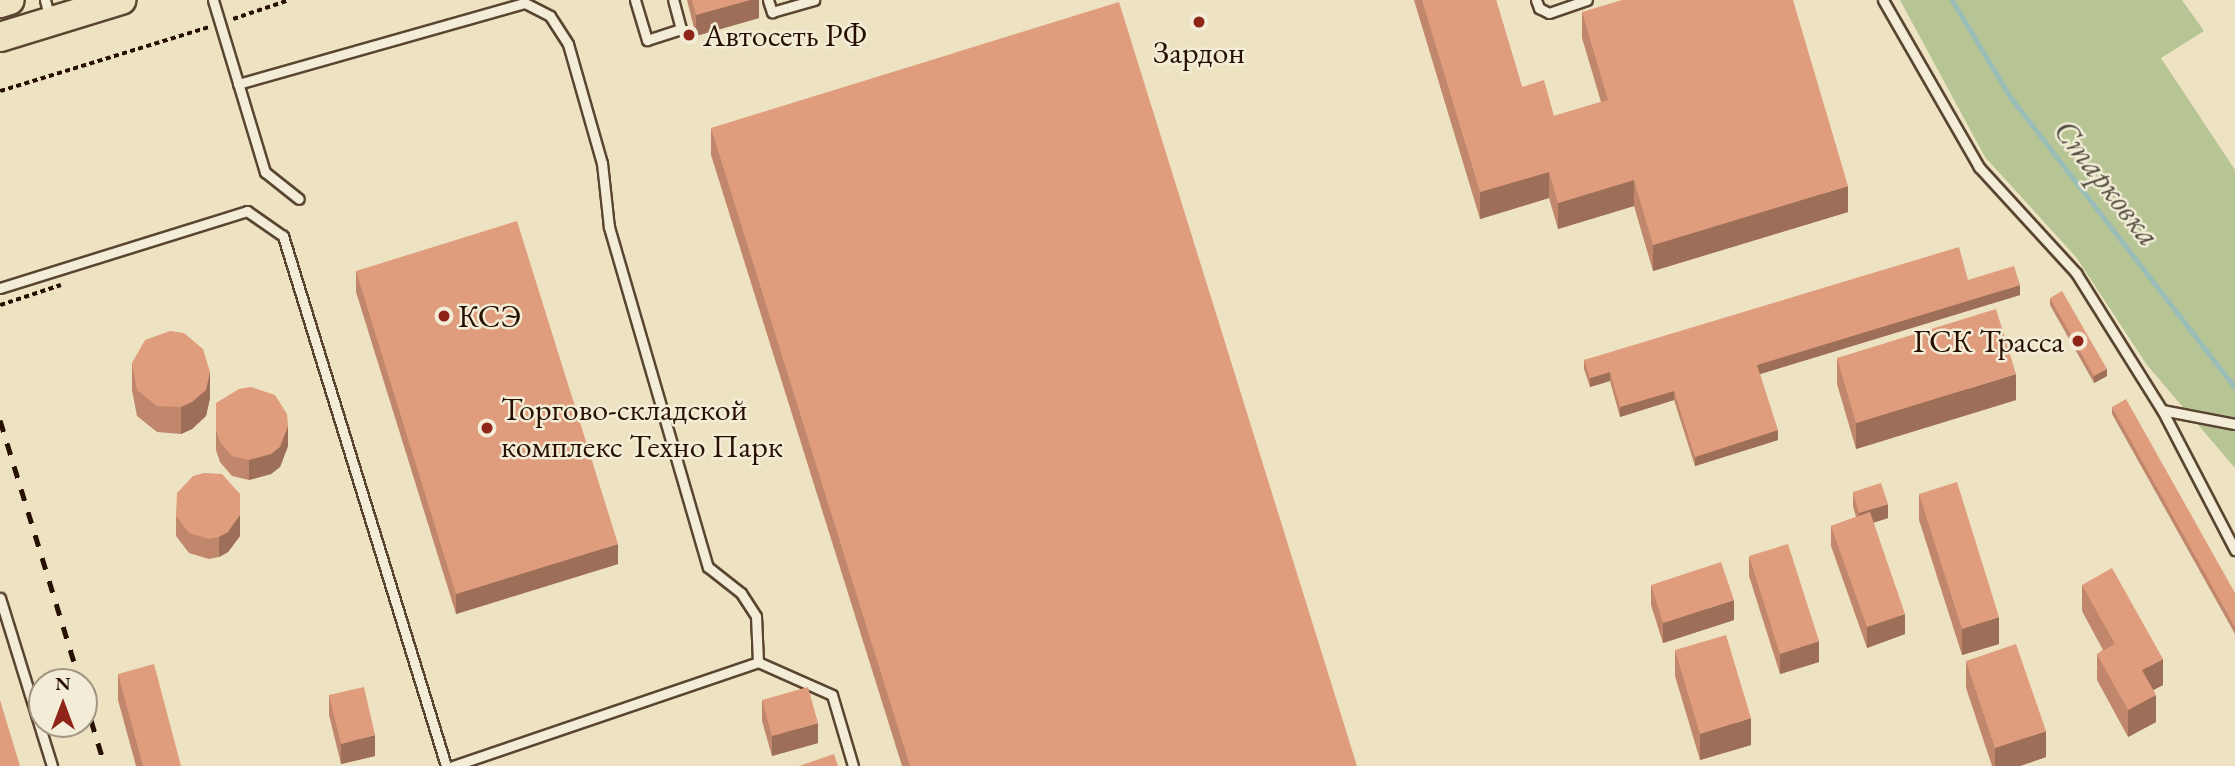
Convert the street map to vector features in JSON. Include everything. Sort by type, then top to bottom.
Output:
[{"type":"main road","points":[[0,3],[10,0]]},
{"type":"main road","points":[[0,37],[48,11],[121,0]]},
{"type":"lane","points":[[213,0],[265,172],[299,199]]},
{"type":"lane","points":[[635,0],[647,40],[681,29],[673,0]]},
{"type":"lane","points":[[768,0],[772,12],[814,0]]},
{"type":"lane","points":[[1536,0],[1539,8],[1549,13],[1587,0]]},
{"type":"lane","points":[[1883,0],[1979,167],[2077,273],[2162,410],[2235,550]]},
{"type":"lane","points":[[238,85],[525,3],[550,16],[568,44],[601,163],[608,227],[708,567],[741,593],[755,616],[758,662]]},
{"type":"lane","points":[[0,288],[247,211],[283,236],[446,766]]},
{"type":"lane","points":[[2162,410],[2235,424]]},
{"type":"lane","points":[[0,598],[52,766]]},
{"type":"lane","points":[[453,766],[758,662],[832,695],[853,766]]},
{"type":"path","points":[[0,91],[289,0]]},
{"type":"green space","points":[[1900,0],[2182,0],[2204,31],[2161,58],[2235,170],[2235,468],[2147,365],[2076,257],[1985,157]]},
{"type":"building","points":[[692,0],[750,0],[696,15]]},
{"type":"building","points":[[1422,0],[1496,0],[1522,87],[1544,80],[1554,116],[1608,100],[1582,12],[1622,0],[1793,0],[1848,186],[1653,245],[1634,180],[1558,203],[1549,172],[1480,192]]},
{"type":"building","points":[[1119,2],[1357,766],[910,766],[711,128]]},
{"type":"building","name":"Торгово-складской комплекс Техно Парк","points":[[517,221],[618,544],[456,594],[356,271]]},
{"type":"building","points":[[1959,247],[1968,280],[2014,266],[2020,285],[1757,365],[1778,430],[1695,457],[1674,391],[1620,407],[1610,372],[1590,378],[1584,360]]},
{"type":"building","name":"ГСК Трасса","points":[[2062,291],[2107,369],[2094,376],[2050,298]]},
{"type":"building","points":[[1996,309],[2016,374],[1856,423],[1837,358]]},
{"type":"building","points":[[170,331],[184,333],[203,349],[210,372],[206,390],[181,407],[157,406],[137,390],[132,363],[145,340]]},
{"type":"building","points":[[251,387],[275,395],[287,414],[288,426],[280,447],[271,454],[249,460],[232,456],[220,442],[216,430],[216,403],[239,389]]},
{"type":"building","points":[[2126,399],[2235,593],[2235,627],[2112,407]]},
{"type":"building","points":[[204,473],[222,474],[240,494],[240,515],[228,532],[209,539],[189,533],[176,516],[177,493],[193,476]]},
{"type":"building","points":[[1957,482],[1999,617],[1962,629],[1919,494]]},
{"type":"building","points":[[1881,483],[1888,504],[1859,513],[1853,492]]},
{"type":"building","points":[[1870,512],[1905,614],[1867,627],[1831,526]]},
{"type":"building","points":[[1788,544],[1819,641],[1780,654],[1749,556]]},
{"type":"building","points":[[1721,562],[1734,600],[1663,623],[1651,585]]},
{"type":"building","points":[[2112,568],[2163,659],[2142,670],[2156,695],[2128,710],[2097,654],[2115,644],[2082,585]]},
{"type":"building","points":[[1726,635],[1751,718],[1700,734],[1675,650]]},
{"type":"building","points":[[2016,644],[2046,731],[1995,748],[1966,661]]},
{"type":"building","points":[[154,664],[181,766],[143,766],[118,674]]},
{"type":"building","points":[[364,687],[375,735],[341,744],[329,695]]},
{"type":"building","points":[[808,687],[818,723],[772,736],[762,700]]},
{"type":"building","points":[[0,700],[20,766],[0,766]]},
{"type":"building","points":[[834,754],[838,766],[799,766]]},
{"type":"waterway","name":"Старковка","points":[[1952,0],[2011,98],[2235,388]]},
{"type":"railway","points":[[0,420],[76,668]]},
{"type":"railway","points":[[96,738],[105,766]]},
{"type":"place","name":"Зардон","points":[[1199,22]]},
{"type":"place","name":"Автосеть РФ","points":[[689,35]]},
{"type":"place","name":"КСЭ","points":[[444,316]]},
{"type":"place","name":"ГСК Трасса","points":[[2078,341]]},
{"type":"place","name":"Торгово-складской комплекс Техно Парк","points":[[487,428]]}]
